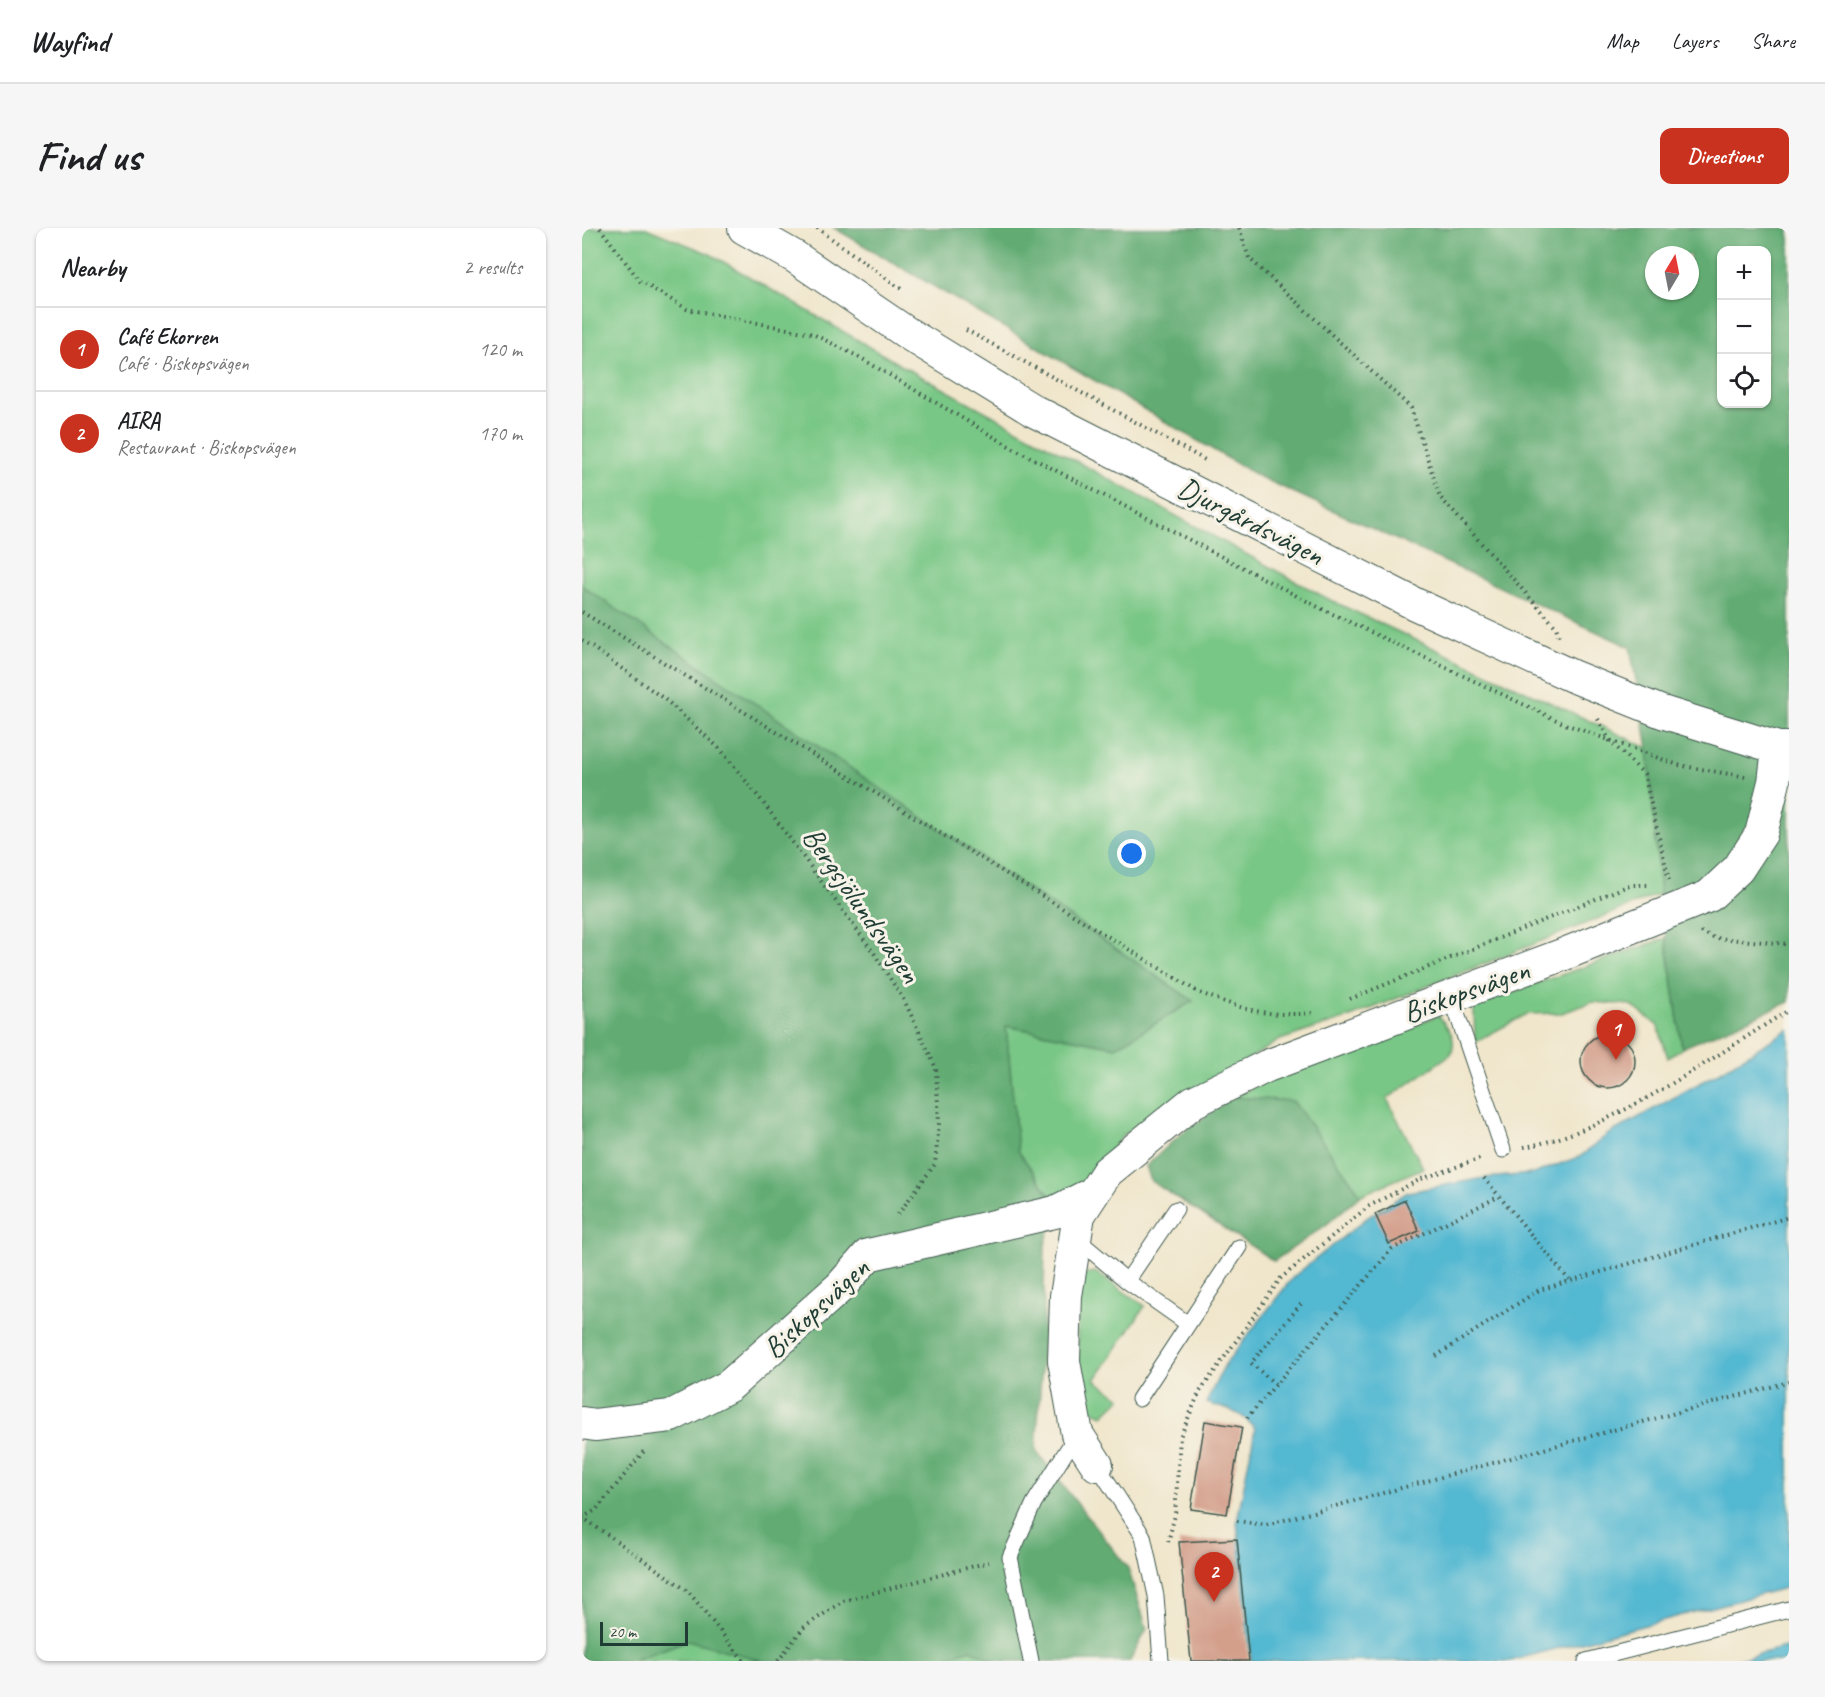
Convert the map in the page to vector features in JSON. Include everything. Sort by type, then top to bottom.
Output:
[{"type":"street","name":"Djurgårdsvägen","points":[[744,228],[795,257],[907,333],[1034,411],[1415,604],[1572,676],[1662,712],[1784,748]]},
{"type":"street","name":"Biskopsvägen","points":[[1097,1465],[1077,1434],[1064,1361],[1066,1296],[1077,1239],[1079,1215],[1107,1172],[1193,1102],[1267,1066],[1617,934],[1662,900],[1709,896],[1738,869],[1752,852],[1761,834],[1784,748]]},
{"type":"street","name":"Biskopsvägen","points":[[582,1423],[595,1425],[671,1416],[729,1386],[840,1287],[868,1255],[1055,1212],[1093,1193]]},
{"type":"lane","points":[[1451,996],[1503,1150]]},
{"type":"lane","points":[[1127,1281],[1176,1209]]},
{"type":"lane","points":[[1077,1239],[1127,1281],[1188,1324]]},
{"type":"lane","points":[[1139,1399],[1239,1246]]},
{"type":"lane","points":[[1031,1661],[1010,1557],[1034,1503],[1077,1434]]},
{"type":"lane","points":[[1097,1465],[1143,1536],[1156,1596],[1161,1661]]},
{"type":"lane","points":[[1586,1661],[1789,1609]]},
{"type":"path","points":[[600,228],[640,281],[687,309],[813,334],[859,357],[1011,447],[1320,608],[1565,724],[1678,765],[1774,782]]},
{"type":"path","points":[[817,228],[909,294]]},
{"type":"path","points":[[1239,228],[1250,258],[1412,408],[1440,497],[1556,627],[1572,676],[1610,741],[1644,774],[1671,886],[1709,896]]},
{"type":"path","points":[[957,325],[1206,461]]},
{"type":"path","points":[[582,612],[1198,992],[1252,1012],[1284,1015],[1317,1013]]},
{"type":"path","points":[[1548,632],[1569,642]]},
{"type":"path","name":"Bergsjölundsvägen","points":[[582,640],[667,701],[720,750],[765,805],[874,953],[905,1002],[932,1059],[936,1068],[939,1123],[935,1164],[868,1255]]},
{"type":"path","points":[[1339,1004],[1630,885],[1662,900],[1715,938],[1789,944]]},
{"type":"path","points":[[1167,1550],[1175,1515],[1180,1437],[1199,1393],[1281,1278],[1368,1206],[1421,1179],[1503,1150],[1544,1143],[1628,1108],[1789,1010]]},
{"type":"path","points":[[1484,1178],[1569,1280]]},
{"type":"path","points":[[1247,1418],[1392,1249],[1498,1197]]},
{"type":"path","points":[[1436,1356],[1539,1290],[1789,1217]]},
{"type":"path","points":[[1275,1384],[1251,1363],[1301,1304]]},
{"type":"path","points":[[1237,1521],[1266,1525],[1789,1382]]},
{"type":"path","points":[[671,1416],[596,1510],[582,1517],[688,1591],[744,1661]]},
{"type":"path","points":[[778,1661],[803,1628],[843,1601],[1010,1557]]},
{"type":"green space","points":[[582,228],[646,228],[710,254],[904,367],[1330,600],[1648,748],[1660,894],[1350,1017],[1280,1040],[1123,1135],[1094,1173],[1057,1205],[1018,1151],[1006,1026],[1116,1047],[1193,1001],[582,586]]},
{"type":"green space","points":[[834,228],[1789,228],[1789,1002],[1682,1048],[1660,894],[1648,748],[1630,647],[1258,476]]},
{"type":"green space","points":[[582,586],[1193,1001],[1116,1047],[1006,1026],[1018,1151],[1057,1205],[1045,1245],[1043,1347],[1036,1451],[1128,1568],[1147,1629],[1130,1661],[994,1661],[971,1649],[936,1661],[764,1661],[688,1640],[631,1661],[582,1661]]},
{"type":"green space","points":[[1666,938],[1682,1048],[1668,1058],[1658,1026],[1631,1005],[1593,1002],[1562,1013],[1527,1014],[1475,1042],[1474,1010],[1481,1003]]},
{"type":"green space","points":[[1438,1015],[1453,1038],[1451,1054],[1387,1099],[1423,1168],[1361,1195],[1293,1102],[1233,1097],[1290,1070],[1390,1037]]},
{"type":"green space","points":[[1233,1097],[1293,1101],[1361,1195],[1326,1225],[1274,1261],[1151,1181],[1146,1166],[1183,1132]]},
{"type":"green space","points":[[1095,1272],[1145,1306],[1095,1380],[1121,1398],[1103,1415],[1088,1409],[1080,1399],[1076,1301],[1083,1274]]},
{"type":"green space","points":[[688,1640],[764,1661],[631,1661]]},
{"type":"green space","points":[[971,1649],[994,1661],[936,1661]]},
{"type":"water","points":[[1789,1029],[1789,1587],[1510,1661],[1251,1661],[1237,1521],[1255,1429],[1239,1414],[1206,1403],[1224,1366],[1293,1277],[1368,1217],[1408,1192],[1484,1178],[1533,1174],[1581,1156],[1607,1135],[1723,1070]]},
{"type":"water","points":[[1789,1646],[1789,1661],[1733,1661]]},
{"type":"building","points":[[1608,1034],[1618,1036],[1627,1042],[1633,1051],[1635,1061],[1633,1071],[1627,1080],[1618,1086],[1608,1088],[1598,1086],[1589,1080],[1583,1071],[1581,1061],[1583,1051],[1589,1042],[1598,1036]]},
{"type":"building","points":[[1405,1200],[1419,1231],[1389,1244],[1375,1214]]},
{"type":"building","points":[[1205,1421],[1242,1427],[1227,1514],[1191,1509]]},
{"type":"building","points":[[1237,1539],[1249,1661],[1191,1661],[1179,1542]]},
{"type":"place","name":"Café Ekorren","points":[[1616,1060]]},
{"type":"place","name":"AIRA","points":[[1214,1602]]}]
